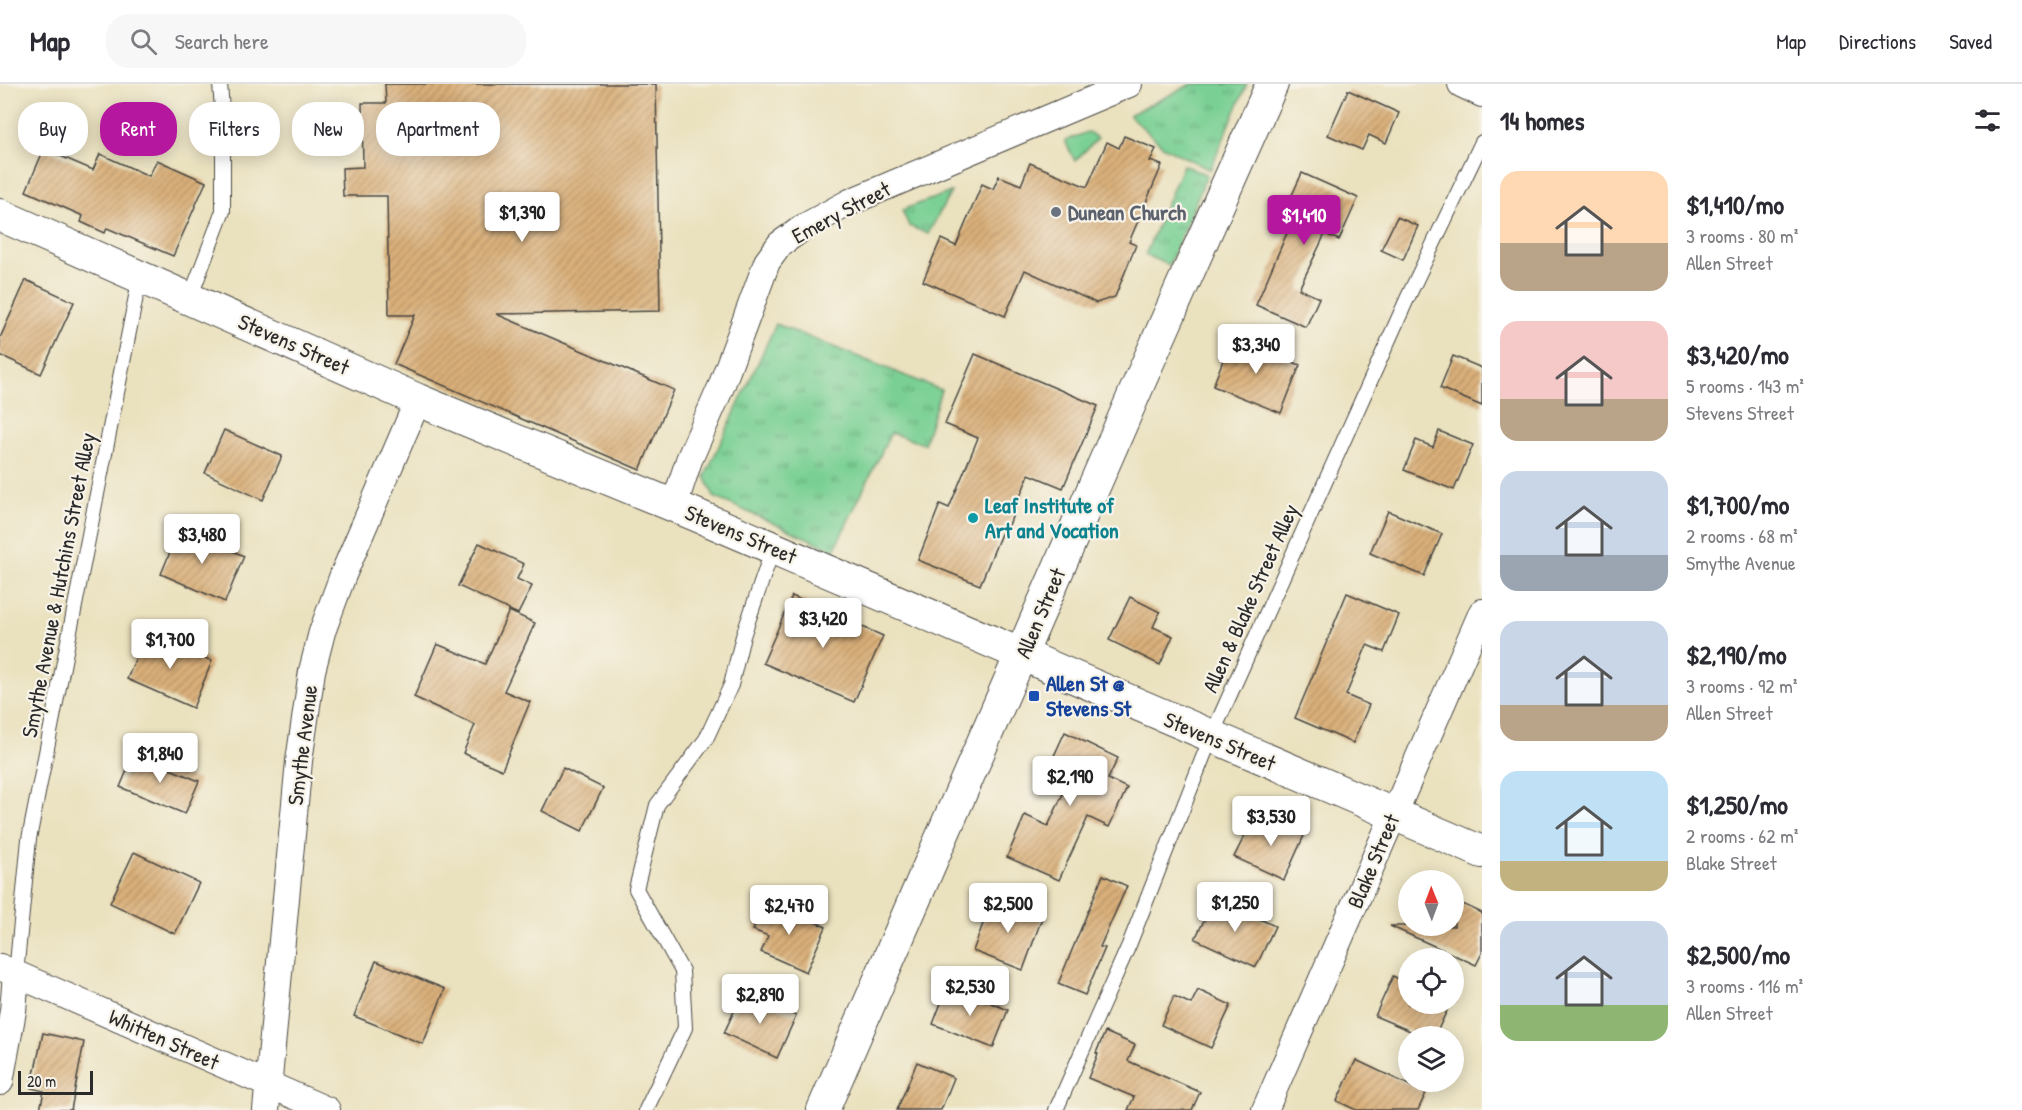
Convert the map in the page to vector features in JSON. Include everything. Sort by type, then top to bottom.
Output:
[{"type":"street","name":"Emery Street","points":[[674,506],[689,460],[721,387],[766,262],[780,244],[804,227],[850,202],[1129,84]]},
{"type":"street","name":"Allen Street","points":[[823,1110],[1146,367],[1272,84]]},
{"type":"street","points":[[1461,84],[1482,94]]},
{"type":"street","name":"Stevens Street","points":[[0,215],[418,400],[1023,654],[1482,852]]},
{"type":"street","name":"Smythe Avenue","points":[[266,1110],[298,761],[312,671],[322,632],[343,575],[418,400]]},
{"type":"street","name":"Blake Street","points":[[1265,1110],[1482,612]]},
{"type":"street","points":[[0,1082],[13,1011],[8,970]]},
{"type":"street","name":"Whitten Street","points":[[8,970],[327,1110]]},
{"type":"lane","points":[[190,298],[223,211],[223,122],[220,84]]},
{"type":"lane","name":"Allen & Blake Street Alley","points":[[1056,1110],[1129,945],[1211,737],[1407,299],[1482,142]]},
{"type":"lane","name":"Smythe Avenue & Hutchins Street Alley","points":[[8,970],[29,839],[140,276]]},
{"type":"lane","points":[[646,1110],[685,1028],[682,971],[636,889],[657,805],[706,739],[730,685],[743,636],[773,548]]},
{"type":"green space","points":[[1192,84],[1247,84],[1210,170],[1164,147],[1129,115]]},
{"type":"green space","points":[[1087,132],[1098,138],[1075,161],[1065,141]]},
{"type":"green space","points":[[1183,165],[1207,175],[1169,265],[1145,255]]},
{"type":"green space","points":[[951,192],[928,234],[909,226],[902,210]]},
{"type":"green space","points":[[776,324],[941,390],[924,444],[891,433],[834,550],[714,497],[705,476]]},
{"type":"building","points":[[385,84],[656,84],[660,311],[496,314],[674,390],[640,470],[394,364],[415,315],[389,315],[387,196],[343,196],[342,168],[363,167],[364,103],[376,103],[376,156],[500,156],[500,102],[386,102]]},
{"type":"building","points":[[1348,90],[1399,113],[1386,143],[1369,135],[1362,150],[1328,135]]},
{"type":"building","name":"Dunean Church","points":[[1124,136],[1156,149],[1150,161],[1162,165],[1129,242],[1136,245],[1115,297],[1096,303],[1025,270],[1005,316],[923,281],[941,239],[956,246],[982,184],[993,189],[999,176],[1021,185],[1030,163],[1087,187],[1107,142],[1119,148]]},
{"type":"building","points":[[100,154],[100,156],[149,176],[157,160],[206,182],[173,256],[107,228],[105,233],[81,222],[83,216],[26,191],[41,156],[60,156],[93,170]]},
{"type":"building","points":[[1302,173],[1358,198],[1339,240],[1325,234],[1299,289],[1319,298],[1306,327],[1256,305],[1293,219],[1283,215]]},
{"type":"building","points":[[1397,217],[1418,226],[1403,260],[1381,250]]},
{"type":"building","points":[[26,280],[74,302],[41,374],[0,355],[0,338]]},
{"type":"building","points":[[1232,337],[1300,365],[1281,413],[1213,386]]},
{"type":"building","points":[[975,354],[1098,406],[1063,488],[1029,474],[1007,530],[1003,529],[980,585],[918,560],[940,504],[949,508],[978,438],[945,424]]},
{"type":"building","points":[[1453,356],[1482,368],[1482,406],[1440,388]]},
{"type":"building","points":[[224,430],[282,456],[263,500],[205,473]]},
{"type":"building","points":[[1439,431],[1473,445],[1454,490],[1404,470],[1416,440],[1433,447]]},
{"type":"building","points":[[1388,511],[1442,534],[1424,576],[1370,553]]},
{"type":"building","points":[[180,528],[244,556],[225,602],[161,574]]},
{"type":"building","points":[[479,543],[524,564],[517,579],[532,586],[518,614],[458,586]]},
{"type":"building","points":[[1347,593],[1399,615],[1384,652],[1367,645],[1346,695],[1369,705],[1353,743],[1295,718]]},
{"type":"building","points":[[792,596],[883,636],[854,702],[763,663]]},
{"type":"building","points":[[1130,597],[1160,612],[1153,627],[1173,636],[1160,665],[1109,640]]},
{"type":"building","points":[[509,611],[535,623],[504,691],[530,702],[502,770],[463,753],[475,725],[414,697],[437,644],[485,664]]},
{"type":"building","points":[[146,633],[212,661],[193,708],[127,679]]},
{"type":"building","points":[[1065,732],[1118,758],[1108,779],[1127,788],[1109,827],[1088,817],[1059,880],[1007,857],[1025,815],[1048,826],[1068,783],[1046,773]]},
{"type":"building","points":[[134,754],[199,781],[185,814],[120,787]]},
{"type":"building","points":[[563,768],[603,788],[582,831],[542,811]]},
{"type":"building","points":[[1274,816],[1306,831],[1284,880],[1234,857],[1250,825],[1266,832]]},
{"type":"building","points":[[134,852],[199,883],[175,934],[110,903]]},
{"type":"building","points":[[1103,875],[1127,886],[1100,947],[1105,948],[1085,995],[1058,984]]},
{"type":"building","points":[[1215,898],[1275,926],[1256,967],[1195,939]]},
{"type":"building","points":[[992,899],[1042,918],[1023,970],[973,951]]},
{"type":"building","points":[[766,900],[826,927],[806,972],[761,952],[768,936],[753,930]]},
{"type":"building","points":[[1464,905],[1482,913],[1482,953],[1476,965],[1464,960],[1464,948],[1439,948],[1412,936],[1464,936]]},
{"type":"building","points":[[376,961],[445,989],[423,1044],[354,1016]]},
{"type":"building","points":[[1393,976],[1398,979],[1398,1014],[1445,1014],[1440,1026],[1398,1026],[1375,1016]]},
{"type":"building","points":[[948,985],[1008,1010],[993,1048],[933,1024]]},
{"type":"building","points":[[1198,990],[1231,1005],[1211,1048],[1161,1025],[1174,996],[1191,1004]]},
{"type":"building","points":[[743,992],[796,1016],[777,1058],[724,1033]]},
{"type":"building","points":[[1105,1032],[1135,1045],[1128,1061],[1200,1092],[1192,1110],[1128,1110],[1134,1097],[1088,1078]]},
{"type":"building","points":[[43,1033],[84,1042],[71,1110],[40,1110],[44,1091],[31,1088]]},
{"type":"building","points":[[1356,1060],[1398,1080],[1398,1092],[1426,1093],[1418,1110],[1356,1110],[1337,1101]]},
{"type":"building","points":[[917,1062],[954,1078],[941,1110],[897,1110]]},
{"type":"place","name":"Dunean Church","points":[[1056,212]]},
{"type":"place","name":"Leaf Institute of Art and Vocation","points":[[973,518]]},
{"type":"place","name":"Allen St @ Stevens St","points":[[1034,696]]}]
